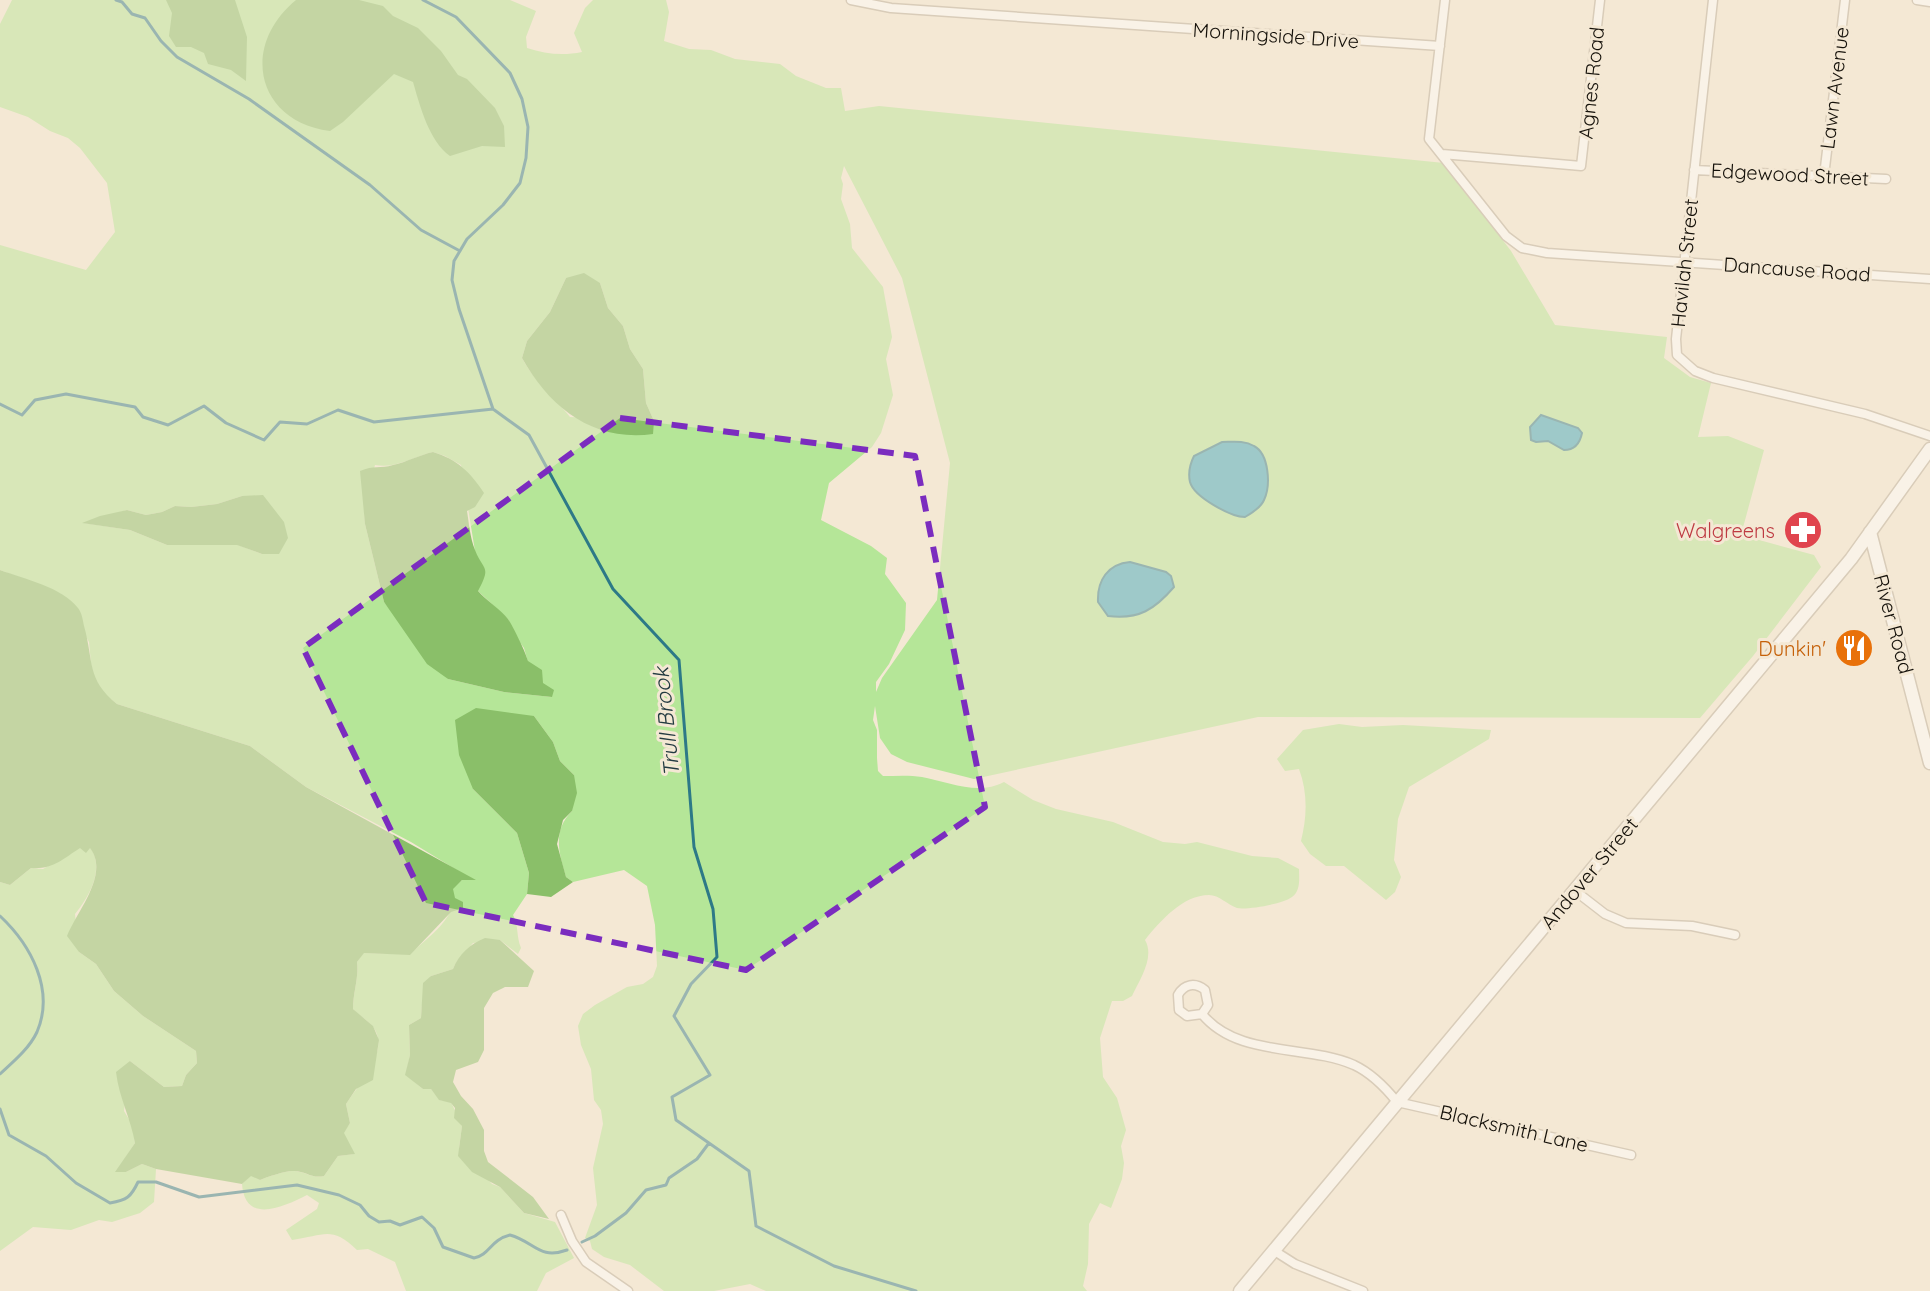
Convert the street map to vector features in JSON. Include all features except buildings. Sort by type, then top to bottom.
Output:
[{"type":"main road","name":"Andover Street","points":[[1240,1291],[1851,559],[1930,449]]},
{"type":"main road","name":"River Road","points":[[1870,532],[1924,717],[1930,763]]},
{"type":"street","name":"Morningside Drive","points":[[851,0],[891,8],[1440,46]]},
{"type":"street","points":[[1442,154],[1429,139],[1445,0]]},
{"type":"street","name":"Agnes Road","points":[[1442,154],[1581,166],[1600,0]]},
{"type":"street","name":"Havilah Street","points":[[1713,0],[1676,339],[1677,355],[1688,367],[1713,378],[1865,414],[1930,436]]},
{"type":"street","name":"Lawn Avenue","points":[[1824,176],[1845,0]]},
{"type":"street","points":[[1917,0],[1930,2]]},
{"type":"street","name":"Dancause Road","points":[[1442,154],[1506,236],[1522,248],[1547,253],[1930,279]]},
{"type":"street","name":"Edgewood Street","points":[[1694,170],[1886,179]]},
{"type":"street","points":[[1574,890],[1605,914],[1626,923],[1692,926],[1735,935]]},
{"type":"street","points":[[1195,985],[1205,990],[1208,1005],[1202,1014],[1192,1017],[1179,1010],[1177,1000],[1180,991],[1195,985]]},
{"type":"street","points":[[1202,1014],[1220,1031],[1241,1040],[1354,1065],[1387,1089],[1397,1102]]},
{"type":"street","name":"Blacksmith Lane","points":[[1397,1102],[1631,1155]]},
{"type":"street","points":[[561,1215],[572,1241],[586,1262],[628,1291]]},
{"type":"street","points":[[1273,1250],[1295,1264],[1363,1291]]},
{"type":"highlighted area","points":[[620,418],[915,456],[985,807],[746,970],[426,903],[303,648]]},
{"type":"green space","points":[[12,0],[510,0],[536,11],[526,37],[527,48],[568,54],[582,52],[574,33],[585,8],[593,0],[666,0],[669,12],[664,41],[689,49],[711,50],[735,59],[780,64],[796,76],[826,88],[841,88],[845,111],[879,106],[1444,163],[1511,251],[1555,325],[1667,337],[1664,358],[1690,377],[1711,383],[1698,437],[1728,436],[1764,450],[1741,535],[1814,555],[1821,567],[1753,656],[1700,718],[1258,717],[974,779],[907,762],[891,754],[880,738],[875,706],[873,720],[877,730],[878,771],[883,776],[917,776],[974,788],[1004,782],[1033,800],[1056,809],[1113,822],[1163,842],[1197,842],[1252,856],[1278,858],[1299,869],[1297,891],[1281,902],[1237,908],[1209,895],[1181,904],[1145,940],[1147,961],[1132,996],[1123,1001],[1112,1001],[1100,1038],[1103,1077],[1117,1098],[1126,1130],[1121,1146],[1124,1163],[1122,1179],[1111,1208],[1100,1203],[1089,1224],[1088,1264],[1083,1286],[1087,1291],[766,1291],[750,1284],[714,1291],[664,1291],[630,1265],[604,1257],[592,1249],[590,1241],[585,1238],[597,1205],[593,1168],[603,1124],[601,1110],[594,1100],[591,1069],[581,1045],[578,1026],[583,1014],[595,1005],[653,977],[657,966],[655,925],[647,886],[624,870],[573,882],[566,877],[559,834],[572,811],[574,775],[560,761],[553,742],[534,716],[473,789],[517,833],[529,873],[527,894],[513,915],[521,948],[518,954],[500,940],[473,943],[453,969],[431,976],[423,996],[421,1018],[409,1025],[410,1055],[406,1075],[423,1089],[431,1089],[440,1100],[451,1102],[462,1126],[459,1148],[524,1213],[555,1222],[574,1258],[546,1273],[537,1291],[406,1291],[395,1262],[368,1249],[357,1250],[340,1237],[327,1234],[292,1240],[286,1230],[317,1209],[319,1203],[307,1195],[277,1208],[258,1209],[250,1205],[242,1184],[251,1175],[260,1180],[289,1171],[324,1176],[338,1156],[354,1154],[343,1133],[350,1123],[346,1104],[371,1067],[378,1046],[378,1036],[373,1027],[353,1009],[357,962],[363,953],[410,954],[447,917],[452,908],[452,889],[462,880],[473,880],[411,842],[306,787],[250,746],[117,704],[104,694],[92,674],[89,642],[61,594],[0,570],[0,245],[86,270],[115,232],[107,183],[80,148],[68,138],[28,117],[0,107],[0,24]],"holes":[[[844,166],[902,278],[950,463],[937,600],[882,678],[876,692],[876,682],[889,664],[905,630],[906,603],[885,574],[887,558],[871,546],[821,520],[829,483],[872,447],[881,433],[893,395],[886,359],[892,337],[883,287],[852,248],[850,224],[841,199]],[[566,278],[600,283],[608,308],[623,326],[630,349],[643,369],[646,403],[654,421],[570,417],[522,358],[527,341],[550,312]],[[433,452],[461,465],[478,591],[508,619],[528,662],[552,697],[504,692],[448,679],[384,602],[365,524],[364,506],[375,465],[397,464]],[[242,496],[262,554],[238,545],[167,545],[130,530],[84,523],[127,510],[146,515],[175,506],[217,504]]]},
{"type":"green space","points":[[166,0],[235,0],[247,37],[246,81],[231,70],[208,64],[204,53],[191,47],[176,47],[169,36],[172,13]]},
{"type":"green space","points":[[296,0],[359,0],[383,6],[393,16],[418,28],[441,51],[458,75],[467,79],[495,108],[504,126],[505,147],[482,146],[450,156],[431,132],[413,82],[394,74],[330,131],[305,124],[286,113],[272,97],[264,79],[263,59],[267,38],[278,18]]},
{"type":"green space","points":[[584,273],[600,283],[608,308],[623,326],[630,349],[643,369],[646,403],[654,421],[653,434],[611,433],[576,418],[546,392],[522,358],[527,341],[550,312],[566,278]]},
{"type":"green space","points":[[433,452],[463,468],[484,493],[475,507],[467,511],[473,545],[485,569],[478,591],[508,619],[528,661],[542,670],[543,683],[554,690],[552,697],[504,692],[448,679],[427,664],[384,602],[365,524],[360,471],[398,464]]},
{"type":"green space","points":[[263,495],[284,522],[288,538],[279,554],[262,554],[237,545],[167,545],[130,530],[82,523],[127,510],[146,515],[175,506],[217,504],[242,496]]},
{"type":"green space","points":[[0,570],[53,589],[78,608],[96,678],[117,704],[250,746],[306,787],[476,880],[462,880],[453,889],[455,898],[463,902],[463,908],[451,912],[410,955],[364,953],[357,962],[353,1009],[373,1026],[379,1040],[373,1080],[356,1089],[346,1104],[350,1123],[344,1133],[355,1154],[338,1156],[324,1176],[289,1171],[260,1180],[251,1176],[242,1184],[142,1164],[126,1172],[115,1172],[135,1143],[116,1072],[130,1061],[164,1087],[182,1086],[186,1075],[197,1063],[196,1051],[143,1016],[114,991],[96,964],[79,952],[67,936],[94,881],[95,858],[90,848],[86,853],[80,848],[51,865],[31,868],[10,885],[0,882]]},
{"type":"green space","points":[[476,708],[534,716],[553,742],[560,761],[574,775],[577,793],[572,811],[563,820],[557,844],[566,877],[573,882],[551,897],[527,894],[529,873],[517,833],[473,789],[459,755],[455,720]]},
{"type":"green space","points":[[1339,724],[1491,730],[1489,739],[1409,787],[1398,819],[1394,860],[1401,877],[1395,892],[1386,900],[1344,866],[1326,866],[1310,854],[1301,841],[1306,805],[1299,769],[1285,771],[1277,759],[1303,730]]},
{"type":"green space","points":[[80,847],[90,847],[96,873],[86,899],[75,914],[79,952],[96,964],[114,991],[143,1016],[196,1051],[197,1063],[186,1075],[182,1086],[164,1087],[130,1061],[124,1111],[133,1126],[135,1143],[116,1172],[126,1172],[142,1164],[156,1169],[154,1202],[140,1213],[112,1222],[99,1220],[71,1230],[33,1227],[0,1251],[0,882],[10,885],[31,868],[43,869]]},
{"type":"green space","points":[[485,938],[500,940],[534,971],[528,987],[505,987],[493,993],[484,1008],[484,1050],[478,1062],[456,1070],[453,1082],[484,1130],[484,1151],[488,1162],[533,1197],[549,1219],[524,1213],[500,1187],[472,1172],[458,1156],[462,1126],[454,1118],[455,1108],[451,1103],[439,1100],[431,1089],[423,1089],[405,1075],[410,1055],[409,1025],[421,1018],[423,983],[431,976],[453,969],[466,950]]},
{"type":"water","points":[[1541,415],[1578,428],[1582,433],[1580,440],[1571,449],[1564,450],[1548,441],[1531,440],[1530,427]]},
{"type":"water","points":[[1222,442],[1250,444],[1259,450],[1266,463],[1268,478],[1264,500],[1245,517],[1214,505],[1198,494],[1190,482],[1194,456]]},
{"type":"water","points":[[1130,562],[1166,572],[1171,576],[1174,587],[1146,611],[1129,616],[1108,616],[1098,602],[1099,587],[1105,574],[1122,563]]},
{"type":"waterway","points":[[116,0],[122,2],[132,14],[145,18],[177,57],[249,99],[370,185],[421,230],[460,251]]},
{"type":"waterway","points":[[423,0],[456,17],[510,73],[522,99],[528,127],[526,158],[520,183],[503,205],[467,239],[454,261],[452,280],[459,309],[493,409]]},
{"type":"waterway","name":"Trull Brook","points":[[0,404],[22,415],[35,400],[66,394],[135,407],[143,417],[168,425],[204,406],[226,423],[264,440],[280,422],[307,424],[338,410],[374,422],[493,409],[529,435],[613,589],[679,660],[694,847],[713,909],[717,957],[691,984],[674,1016],[710,1075],[672,1097],[676,1120],[749,1171],[756,1226],[834,1266],[916,1291]]},
{"type":"waterway","points":[[0,916],[30,954],[37,969],[43,1000],[42,1016],[34,1038],[0,1074]]},
{"type":"waterway","points":[[0,1109],[9,1135],[46,1156],[76,1183],[110,1203],[128,1197],[138,1182],[156,1182],[199,1197],[297,1185],[339,1195],[360,1205],[379,1222],[390,1221],[400,1225],[422,1217],[434,1228],[443,1247],[474,1258],[510,1235],[550,1253],[567,1250]]},
{"type":"waterway","points":[[582,1242],[626,1213],[646,1190],[666,1185],[669,1178],[697,1159],[709,1143]]},
{"type":"place","name":"Walgreens","points":[[1803,530]]},
{"type":"place","name":"Dunkin'","points":[[1854,648]]}]
